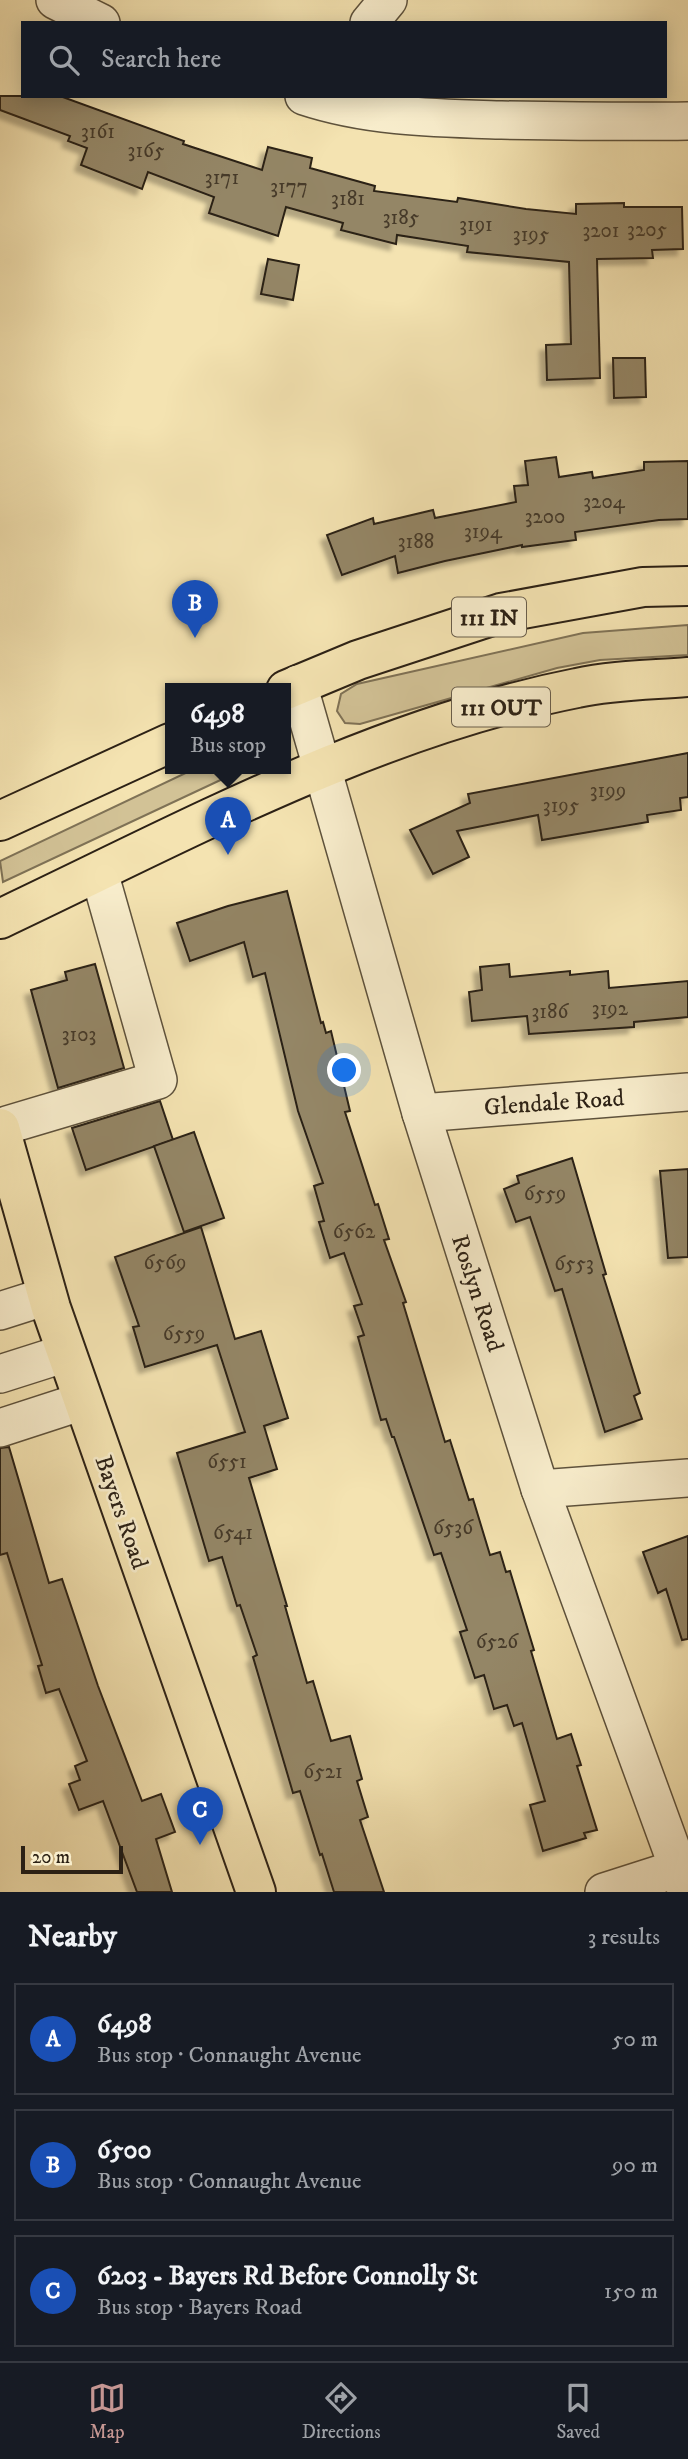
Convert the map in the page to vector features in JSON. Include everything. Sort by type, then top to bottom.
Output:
[{"type":"main road","name":"111 IN","points":[[292,687],[358,660],[501,613],[643,587],[688,586]]},
{"type":"main road","name":"111 OUT","points":[[0,919],[320,767],[480,712],[579,687],[688,677]]},
{"type":"main road","points":[[0,821],[165,745]]},
{"type":"main road","name":"Bayers Road","points":[[0,1127],[47,1296],[66,1353],[256,1892]]},
{"type":"street","points":[[55,0],[97,21]]},
{"type":"street","points":[[371,21],[388,0]]},
{"type":"street","points":[[315,98],[406,118],[688,121]]},
{"type":"street","name":"Roslyn Road","points":[[292,687],[320,767],[421,1112],[540,1489],[685,1876]]},
{"type":"street","points":[[0,1127],[158,1080],[99,872]]},
{"type":"street","name":"Glendale Road","points":[[421,1112],[688,1091]]},
{"type":"street","points":[[0,1311],[47,1296]]},
{"type":"street","points":[[0,1374],[66,1353]]},
{"type":"street","points":[[0,1428],[83,1401]]},
{"type":"street","points":[[540,1489],[688,1478]]},
{"type":"street","points":[[604,1892],[685,1876]]},
{"type":"shaded area","points":[[688,625],[688,655],[600,660],[557,668],[360,724],[345,723],[337,711],[341,694],[357,684],[583,633]]},
{"type":"shaded area","points":[[183,774],[233,774],[3,882],[0,861]]},
{"type":"building","points":[[0,96],[66,98],[184,141],[183,144],[262,170],[268,147],[312,158],[310,168],[375,186],[374,191],[457,202],[458,198],[576,214],[576,204],[624,203],[624,207],[682,207],[683,249],[652,250],[653,258],[597,259],[600,378],[547,380],[546,345],[571,344],[569,262],[467,252],[468,246],[397,235],[396,244],[341,230],[343,223],[286,207],[278,236],[209,213],[214,197],[148,172],[142,189],[81,165],[87,148],[68,141],[70,136],[0,110]]},
{"type":"building","points":[[268,259],[299,265],[293,300],[261,294]]},
{"type":"building","points":[[613,358],[645,358],[646,397],[614,398]]},
{"type":"building","points":[[556,457],[559,477],[592,472],[593,478],[644,470],[644,462],[688,461],[688,519],[659,520],[575,532],[576,540],[522,545],[398,573],[395,556],[342,575],[327,535],[373,518],[374,524],[433,510],[435,518],[516,502],[514,486],[528,485],[525,461]]},
{"type":"building","points":[[688,753],[688,797],[680,798],[681,810],[647,815],[648,822],[542,840],[538,815],[457,831],[469,857],[433,874],[410,830],[470,803],[468,794]]},
{"type":"building","points":[[287,891],[321,1023],[323,1022],[326,1033],[331,1031],[350,1111],[345,1112],[389,1239],[384,1240],[406,1302],[403,1303],[445,1442],[450,1440],[469,1500],[473,1499],[490,1555],[500,1552],[506,1572],[510,1571],[557,1739],[571,1734],[581,1765],[577,1766],[597,1830],[584,1833],[586,1838],[543,1851],[530,1805],[545,1801],[522,1723],[514,1726],[507,1705],[494,1709],[484,1675],[475,1678],[460,1632],[467,1630],[441,1553],[434,1555],[394,1437],[386,1419],[381,1420],[358,1337],[364,1335],[354,1306],[362,1304],[344,1253],[330,1258],[319,1222],[324,1221],[314,1186],[323,1183],[298,1111],[265,973],[253,977],[244,942],[190,961],[177,923]]},
{"type":"building","points":[[95,964],[124,1068],[58,1088],[31,990],[67,980],[65,972]]},
{"type":"building","points":[[509,964],[510,977],[570,971],[570,975],[608,971],[609,988],[688,981],[688,1017],[634,1022],[634,1027],[529,1034],[527,1016],[472,1021],[469,992],[482,990],[480,967]]},
{"type":"building","points":[[160,1101],[173,1140],[86,1170],[72,1128]]},
{"type":"building","points":[[194,1132],[224,1218],[184,1232],[154,1146]]},
{"type":"building","points":[[572,1158],[606,1274],[603,1275],[640,1393],[634,1396],[642,1419],[605,1432],[562,1289],[555,1291],[530,1217],[516,1222],[504,1189],[519,1183],[517,1176]]},
{"type":"building","points":[[688,1169],[688,1257],[668,1258],[660,1171]]},
{"type":"building","points":[[201,1227],[235,1339],[261,1331],[288,1418],[264,1426],[277,1469],[249,1478],[307,1683],[313,1681],[331,1741],[350,1736],[362,1779],[357,1781],[368,1817],[360,1820],[384,1892],[334,1892],[300,1791],[293,1793],[253,1657],[257,1655],[240,1605],[237,1606],[222,1557],[209,1561],[177,1453],[245,1432],[217,1345],[145,1367],[133,1327],[139,1326],[115,1257]]},
{"type":"building","points":[[9,1447],[49,1583],[62,1579],[98,1686],[142,1801],[161,1794],[175,1832],[156,1839],[172,1892],[137,1892],[103,1801],[79,1810],[69,1784],[80,1780],[75,1766],[87,1761],[59,1689],[46,1693],[38,1666],[42,1665],[7,1553],[0,1555],[0,1448]]},
{"type":"building","points":[[688,1536],[688,1639],[682,1640],[666,1589],[658,1593],[643,1552]]},
{"type":"place","name":"6500","points":[[195,638]]},
{"type":"place","name":"6498","points":[[228,855]]},
{"type":"place","name":"6203 - Bayers Rd Before Connolly St","points":[[200,1845]]}]
